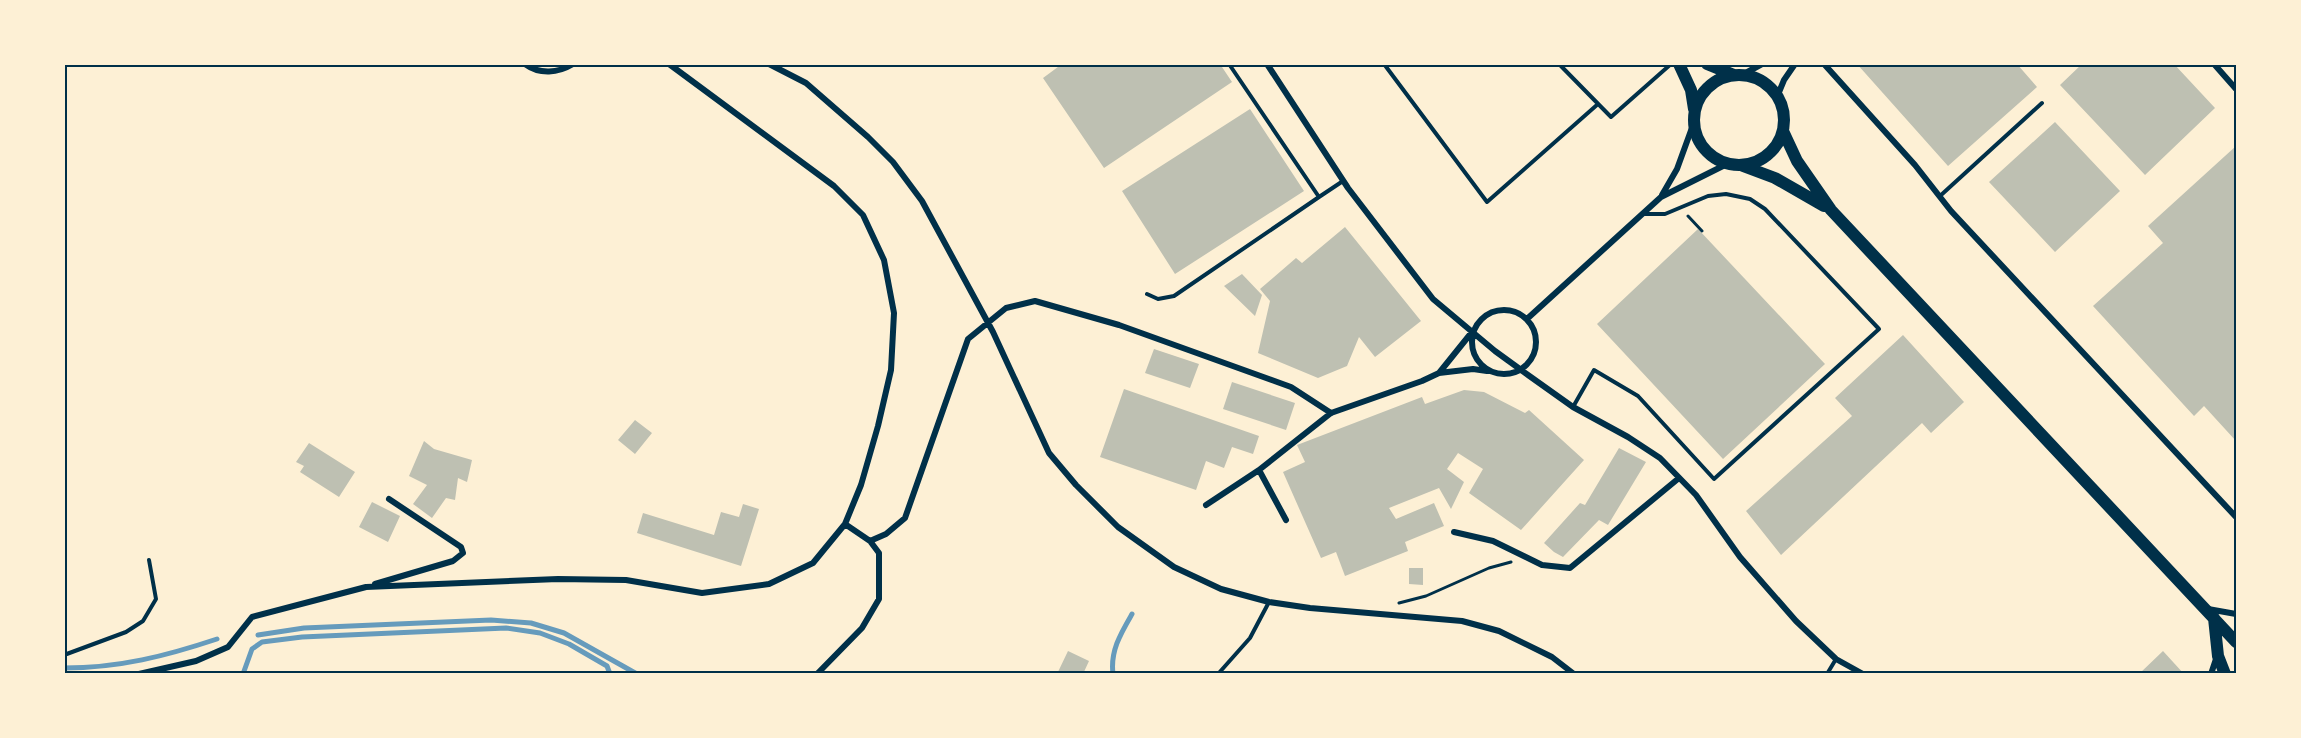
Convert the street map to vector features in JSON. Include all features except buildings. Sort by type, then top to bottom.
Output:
[{"type":"main road","points":[[1678,64],[1691,90],[1694,125],[1697,139],[1703,149],[1715,159],[1727,164],[1742,166],[1775,178],[1831,210]]},
{"type":"main road","points":[[1707,64],[1738,75],[1759,79],[1772,89],[1784,114],[1783,131],[1778,143],[1768,155],[1755,163],[1742,166]]},
{"type":"main road","points":[[1694,110],[1701,95],[1709,86],[1718,80],[1738,75]]},
{"type":"main road","points":[[1783,131],[1797,160],[1831,210],[2236,642]]},
{"type":"main road","points":[[2209,613],[2218,656],[2225,674]]},
{"type":"street","points":[[525,64],[542,71],[560,72],[573,64]]},
{"type":"street","points":[[366,587],[558,579],[626,580],[702,593],[769,584],[813,563],[845,524],[861,485],[891,370],[894,313],[884,260],[862,215],[834,186],[669,64]]},
{"type":"street","points":[[769,64],[806,83],[868,137],[899,169],[922,201],[993,332],[1049,453],[1076,485],[1118,527],[1174,567],[1221,589],[1269,602],[1310,608],[1444,618],[1499,631],[1552,657],[1574,674]]},
{"type":"street","points":[[1267,64],[1343,180],[1433,299],[1521,370],[1573,406],[1652,452],[1696,495],[1740,557],[1796,621],[1836,659],[1863,674]]},
{"type":"street","points":[[1738,75],[1762,64]]},
{"type":"street","points":[[1777,97],[1784,80],[1795,64]]},
{"type":"street","points":[[1824,64],[1915,165],[1939,196],[2236,517]]},
{"type":"street","points":[[2214,64],[2236,89]]},
{"type":"street","points":[[1661,197],[1677,169],[1694,125]]},
{"type":"street","points":[[1528,318],[1661,197],[1727,164]]},
{"type":"street","points":[[870,541],[886,534],[905,518],[968,339],[1006,308],[1035,301],[1119,325],[1292,387],[1331,413]]},
{"type":"street","points":[[1206,505],[1258,470],[1331,413],[1439,373],[1473,369],[1502,375],[1521,370],[1530,363],[1535,353],[1537,342],[1535,331],[1528,318],[1519,312],[1498,310],[1487,314],[1439,373]]},
{"type":"street","points":[[1472,331],[1474,355],[1482,366],[1491,372]]},
{"type":"street","points":[[1258,470],[1286,520]]},
{"type":"street","points":[[1454,532],[1493,541],[1542,565],[1570,568],[1679,478]]},
{"type":"street","points":[[139,674],[196,661],[228,647],[252,617],[453,561],[463,553],[461,547],[389,499]]},
{"type":"street","points":[[817,674],[862,628],[879,599],[879,553],[870,541],[845,524]]},
{"type":"street","points":[[2209,613],[2236,614]]},
{"type":"street","points":[[2211,674],[2218,656]]},
{"type":"lane","points":[[1229,64],[1318,197]]},
{"type":"lane","points":[[1384,64],[1487,202],[1598,104]]},
{"type":"lane","points":[[1559,64],[1611,117],[1671,64]]},
{"type":"lane","points":[[1939,196],[2042,103]]},
{"type":"lane","points":[[1147,294],[1158,299],[1174,296],[1343,180]]},
{"type":"lane","points":[[1573,406],[1594,370],[1638,396],[1714,479],[1878,329],[1765,209],[1750,199],[1726,194],[1708,196],[1665,214],[1642,214]]},
{"type":"lane","points":[[64,655],[126,632],[143,621],[156,599],[149,560]]},
{"type":"lane","points":[[1218,674],[1250,638],[1269,602]]},
{"type":"lane","points":[[1827,674],[1836,659]]},
{"type":"path","points":[[1680,208],[1702,231]]},
{"type":"path","points":[[1375,612],[1426,596],[1489,568],[1527,558]]},
{"type":"waterway","points":[[1113,674],[1115,650],[1120,635],[1132,614]]},
{"type":"waterway","points":[[258,635],[304,628],[491,620],[531,623],[564,633],[637,674]]},
{"type":"waterway","points":[[243,674],[252,649],[262,642],[302,637],[506,628],[540,633],[569,644],[607,666],[610,674]]},
{"type":"waterway","points":[[64,668],[104,666],[142,660],[217,639]]}]
